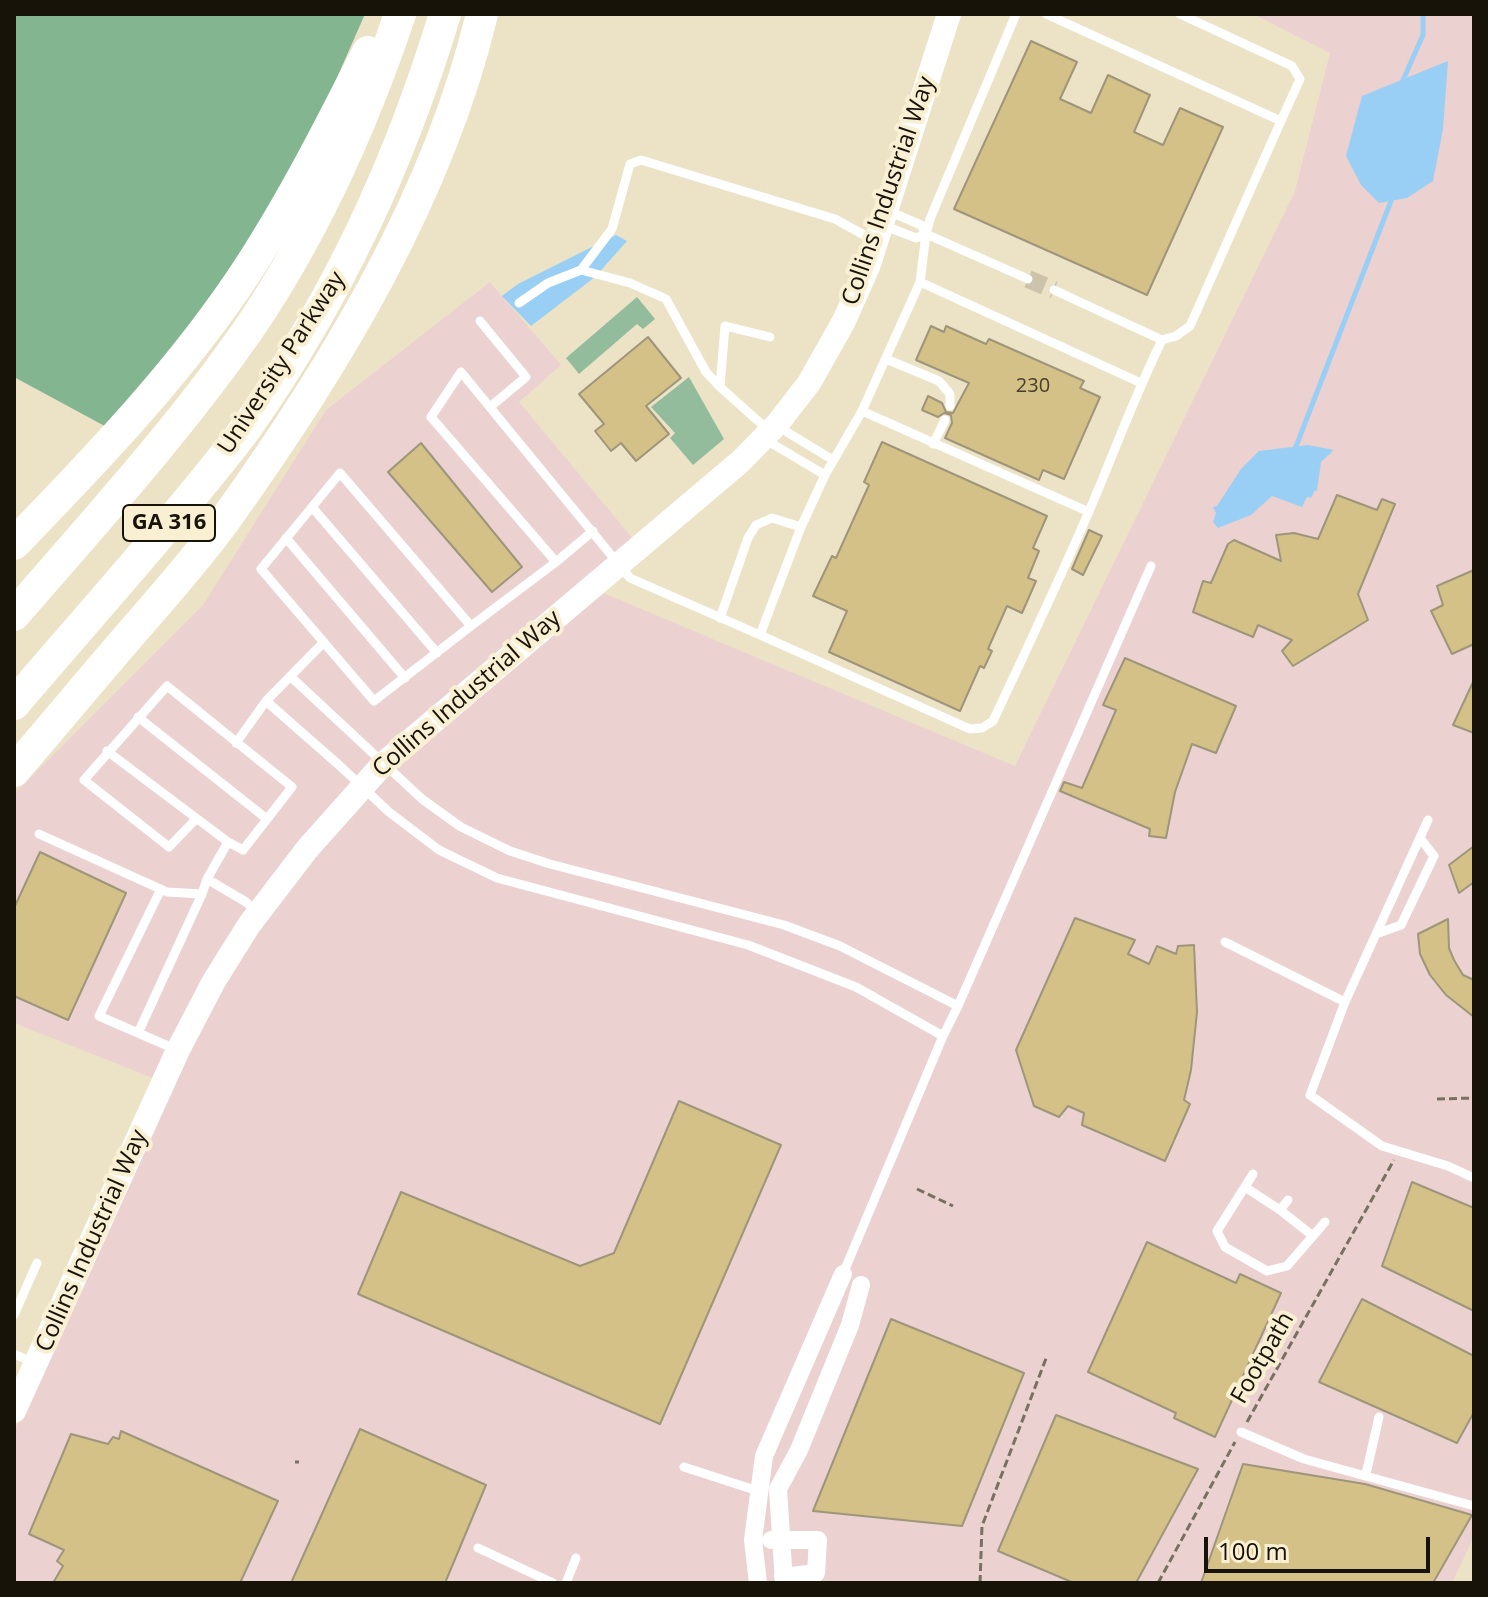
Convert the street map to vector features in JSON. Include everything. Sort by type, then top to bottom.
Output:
[{"type":"highway","points":[[14,544],[104,451],[202,332],[250,266],[311,164],[388,14]]},
{"type":"highway","name":"University Parkway","points":[[14,615],[190,407],[249,329],[324,197],[367,106],[400,14]]},
{"type":"highway","name":"University Parkway","points":[[14,704],[207,478],[248,425],[309,330],[381,194],[425,81],[445,14]]},
{"type":"highway","points":[[14,771],[224,521],[336,351],[398,238],[459,96],[482,14]]},
{"type":"street","name":"Collins Industrial Way","points":[[14,1411],[25,1359],[214,981],[258,914],[308,848],[383,764],[741,461],[809,383],[844,321],[868,267],[949,14]]},
{"type":"street","points":[[753,1540],[780,1540],[818,1540],[816,1573],[784,1580],[780,1540],[769,1494],[769,1441],[843,1274]]},
{"type":"street","points":[[758,1583],[753,1540],[769,1494],[778,1489],[799,1450],[841,1349],[861,1285]]},
{"type":"lane","points":[[760,635],[801,527],[825,475],[862,411],[920,282],[930,219],[1016,14]]},
{"type":"lane","points":[[1046,14],[1281,121]]},
{"type":"lane","points":[[1054,290],[1162,340],[1176,336],[1190,326],[1300,79],[1292,66],[1180,14]]},
{"type":"lane","points":[[519,303],[548,283],[581,270],[612,229],[630,164],[641,160],[835,219],[881,225],[921,225],[926,234],[1028,279]]},
{"type":"lane","points":[[881,225],[916,238],[926,234]]},
{"type":"lane","points":[[581,270],[630,283],[666,299],[706,372],[770,431],[825,475]]},
{"type":"lane","points":[[920,282],[1141,383]]},
{"type":"lane","points":[[480,321],[526,377],[490,407]]},
{"type":"lane","points":[[720,387],[725,326],[770,337]]},
{"type":"lane","points":[[556,562],[431,417],[461,372],[630,578],[970,729],[982,728],[993,721],[1089,512],[1134,407],[1141,383],[1162,340]]},
{"type":"lane","points":[[886,359],[939,381],[950,394],[950,406]]},
{"type":"lane","points":[[862,411],[1089,512]]},
{"type":"lane","points":[[933,444],[945,420]]},
{"type":"lane","points":[[770,431],[787,432],[833,460]]},
{"type":"lane","points":[[471,626],[340,473],[261,569],[374,701],[556,562],[593,531]]},
{"type":"lane","points":[[312,507],[437,653]]},
{"type":"lane","points":[[720,618],[748,538],[756,525],[772,518],[801,527]]},
{"type":"lane","points":[[286,538],[405,678]]},
{"type":"lane","points":[[843,1274],[943,1036],[1151,566]]},
{"type":"lane","points":[[236,743],[266,701],[324,642]]},
{"type":"lane","points":[[290,676],[422,799],[461,827],[510,851],[784,925],[840,946],[958,1006]]},
{"type":"lane","points":[[107,751],[196,819],[243,850],[292,787],[167,686],[107,751],[84,780],[169,847],[196,819]]},
{"type":"lane","points":[[266,701],[389,812],[439,850],[497,878],[748,945],[856,987],[943,1036]]},
{"type":"lane","points":[[138,717],[267,819]]},
{"type":"lane","points":[[1428,820],[1345,1002],[1310,1095],[1382,1146],[1448,1166],[1474,1178]]},
{"type":"lane","points":[[39,834],[161,889],[202,894]]},
{"type":"lane","points":[[1376,934],[1401,925],[1434,856],[1420,838]]},
{"type":"lane","points":[[138,1033],[207,879],[228,842]]},
{"type":"lane","points":[[207,879],[246,902],[258,914]]},
{"type":"lane","points":[[161,889],[99,1016],[178,1050]]},
{"type":"lane","points":[[1225,942],[1345,1002]]},
{"type":"lane","points":[[1253,1174],[1217,1231],[1225,1247],[1267,1271],[1287,1266],[1325,1222]]},
{"type":"lane","points":[[1245,1187],[1313,1236]]},
{"type":"lane","points":[[1280,1210],[1288,1200]]},
{"type":"lane","points":[[14,1315],[37,1263]]},
{"type":"lane","points":[[1366,1474],[1379,1417]]},
{"type":"lane","points":[[1241,1432],[1304,1459],[1474,1506]]},
{"type":"lane","points":[[684,1467],[769,1494]]},
{"type":"lane","points":[[478,1548],[553,1583]]},
{"type":"lane","points":[[566,1583],[576,1558]]},
{"type":"path","points":[[1437,1099],[1474,1098]]},
{"type":"path","name":"Footpath","points":[[1158,1583],[1399,1152]]},
{"type":"path","points":[[917,1189],[953,1206]]},
{"type":"path","points":[[980,1583],[982,1526],[1047,1356]]},
{"type":"shaded area","points":[[1253,14],[1474,14],[1474,1536],[1452,1583],[14,1583],[14,1432],[163,1082],[14,1023],[14,794],[203,605],[326,410],[490,282],[561,365],[519,402],[639,546],[596,590],[1015,766],[1295,191],[1330,53]]},
{"type":"green space","points":[[14,14],[365,14],[276,216],[112,430],[14,377]]},
{"type":"green space","points":[[637,297],[655,319],[643,329],[637,324],[579,374],[566,358]]},
{"type":"green space","points":[[689,377],[724,439],[693,465],[670,438],[675,433],[651,407]]},
{"type":"water","points":[[1448,61],[1443,129],[1433,181],[1407,198],[1379,203],[1361,185],[1346,156],[1362,96]]},
{"type":"water","points":[[616,235],[627,241],[595,277],[531,326],[502,296],[518,284]]},
{"type":"water","points":[[1308,445],[1334,450],[1321,462],[1317,491],[1311,498],[1307,497],[1302,507],[1272,496],[1251,515],[1218,528],[1213,522],[1216,513],[1213,507],[1217,506],[1241,469],[1259,451]]},
{"type":"building","points":[[1031,41],[1077,62],[1060,99],[1091,113],[1108,75],[1150,95],[1134,132],[1163,145],[1180,108],[1223,127],[1147,295],[954,209]]},
{"type":"building","points":[[931,326],[944,332],[946,326],[986,344],[989,339],[1084,381],[1080,388],[1100,397],[1064,479],[1043,470],[1039,480],[945,438],[952,423],[951,415],[944,413],[938,417],[922,410],[928,396],[942,403],[946,412],[953,413],[969,383],[916,360]]},
{"type":"building","points":[[648,337],[681,378],[646,406],[669,434],[636,461],[621,443],[611,451],[595,431],[604,424],[579,394]]},
{"type":"building","points":[[882,442],[1047,516],[1033,548],[1039,551],[1028,578],[1036,581],[1022,613],[1007,606],[988,649],[992,651],[984,668],[980,666],[960,711],[829,652],[847,611],[813,596],[832,556],[836,558],[869,485],[864,482]]},
{"type":"building","points":[[421,443],[522,567],[492,592],[388,472]]},
{"type":"building","points":[[1337,495],[1377,510],[1382,499],[1395,504],[1358,594],[1368,620],[1293,666],[1282,651],[1292,640],[1258,625],[1253,637],[1193,612],[1203,581],[1211,583],[1228,544],[1234,540],[1281,561],[1276,535],[1294,533],[1318,539]]},
{"type":"building","points":[[1089,530],[1102,536],[1083,575],[1072,569]]},
{"type":"building","points":[[1474,570],[1474,644],[1452,654],[1431,611],[1443,605],[1437,586]]},
{"type":"building","points":[[1125,658],[1236,706],[1216,753],[1192,744],[1175,792],[1166,838],[1149,836],[1150,829],[1060,791],[1064,782],[1082,788],[1116,710],[1103,705]]},
{"type":"building","points":[[1474,680],[1474,733],[1453,725]]},
{"type":"building","points":[[1474,846],[1474,882],[1459,893],[1449,865]]},
{"type":"building","points":[[40,852],[126,893],[68,1020],[14,996],[14,908]]},
{"type":"building","points":[[1075,918],[1135,940],[1128,954],[1149,964],[1157,946],[1176,954],[1178,946],[1194,945],[1197,1012],[1191,1070],[1184,1100],[1190,1104],[1165,1161],[1082,1125],[1084,1113],[1068,1106],[1059,1117],[1034,1106],[1016,1050]]},
{"type":"building","points":[[1448,919],[1449,948],[1454,960],[1463,975],[1474,980],[1474,1017],[1446,995],[1430,975],[1420,954],[1418,934]]},
{"type":"building","points":[[679,1101],[781,1145],[660,1424],[358,1294],[401,1192],[580,1266],[614,1253]]},
{"type":"building","points":[[1412,1182],[1474,1208],[1474,1311],[1382,1266]]},
{"type":"building","points":[[1147,1242],[1236,1283],[1240,1274],[1281,1293],[1215,1437],[1174,1418],[1176,1413],[1088,1372]]},
{"type":"building","points":[[1362,1299],[1474,1356],[1474,1412],[1457,1443],[1319,1382]]},
{"type":"building","points":[[891,1319],[1024,1373],[962,1526],[813,1511]]},
{"type":"building","points":[[1056,1415],[1198,1469],[1136,1583],[1074,1583],[998,1551]]},
{"type":"building","points":[[360,1429],[486,1485],[445,1583],[291,1583]]},
{"type":"building","points":[[121,1431],[278,1501],[240,1583],[53,1583],[63,1566],[57,1561],[64,1550],[29,1534],[71,1434],[108,1444],[113,1437],[119,1439]]},
{"type":"building","points":[[1243,1464],[1365,1484],[1472,1515],[1433,1583],[1201,1583]]},
{"type":"waterway","points":[[1403,80],[1423,35],[1423,14]]},
{"type":"waterway","points":[[1295,449],[1391,201]]},
{"type":"tunnel","points":[[1028,279],[1054,290]]}]
